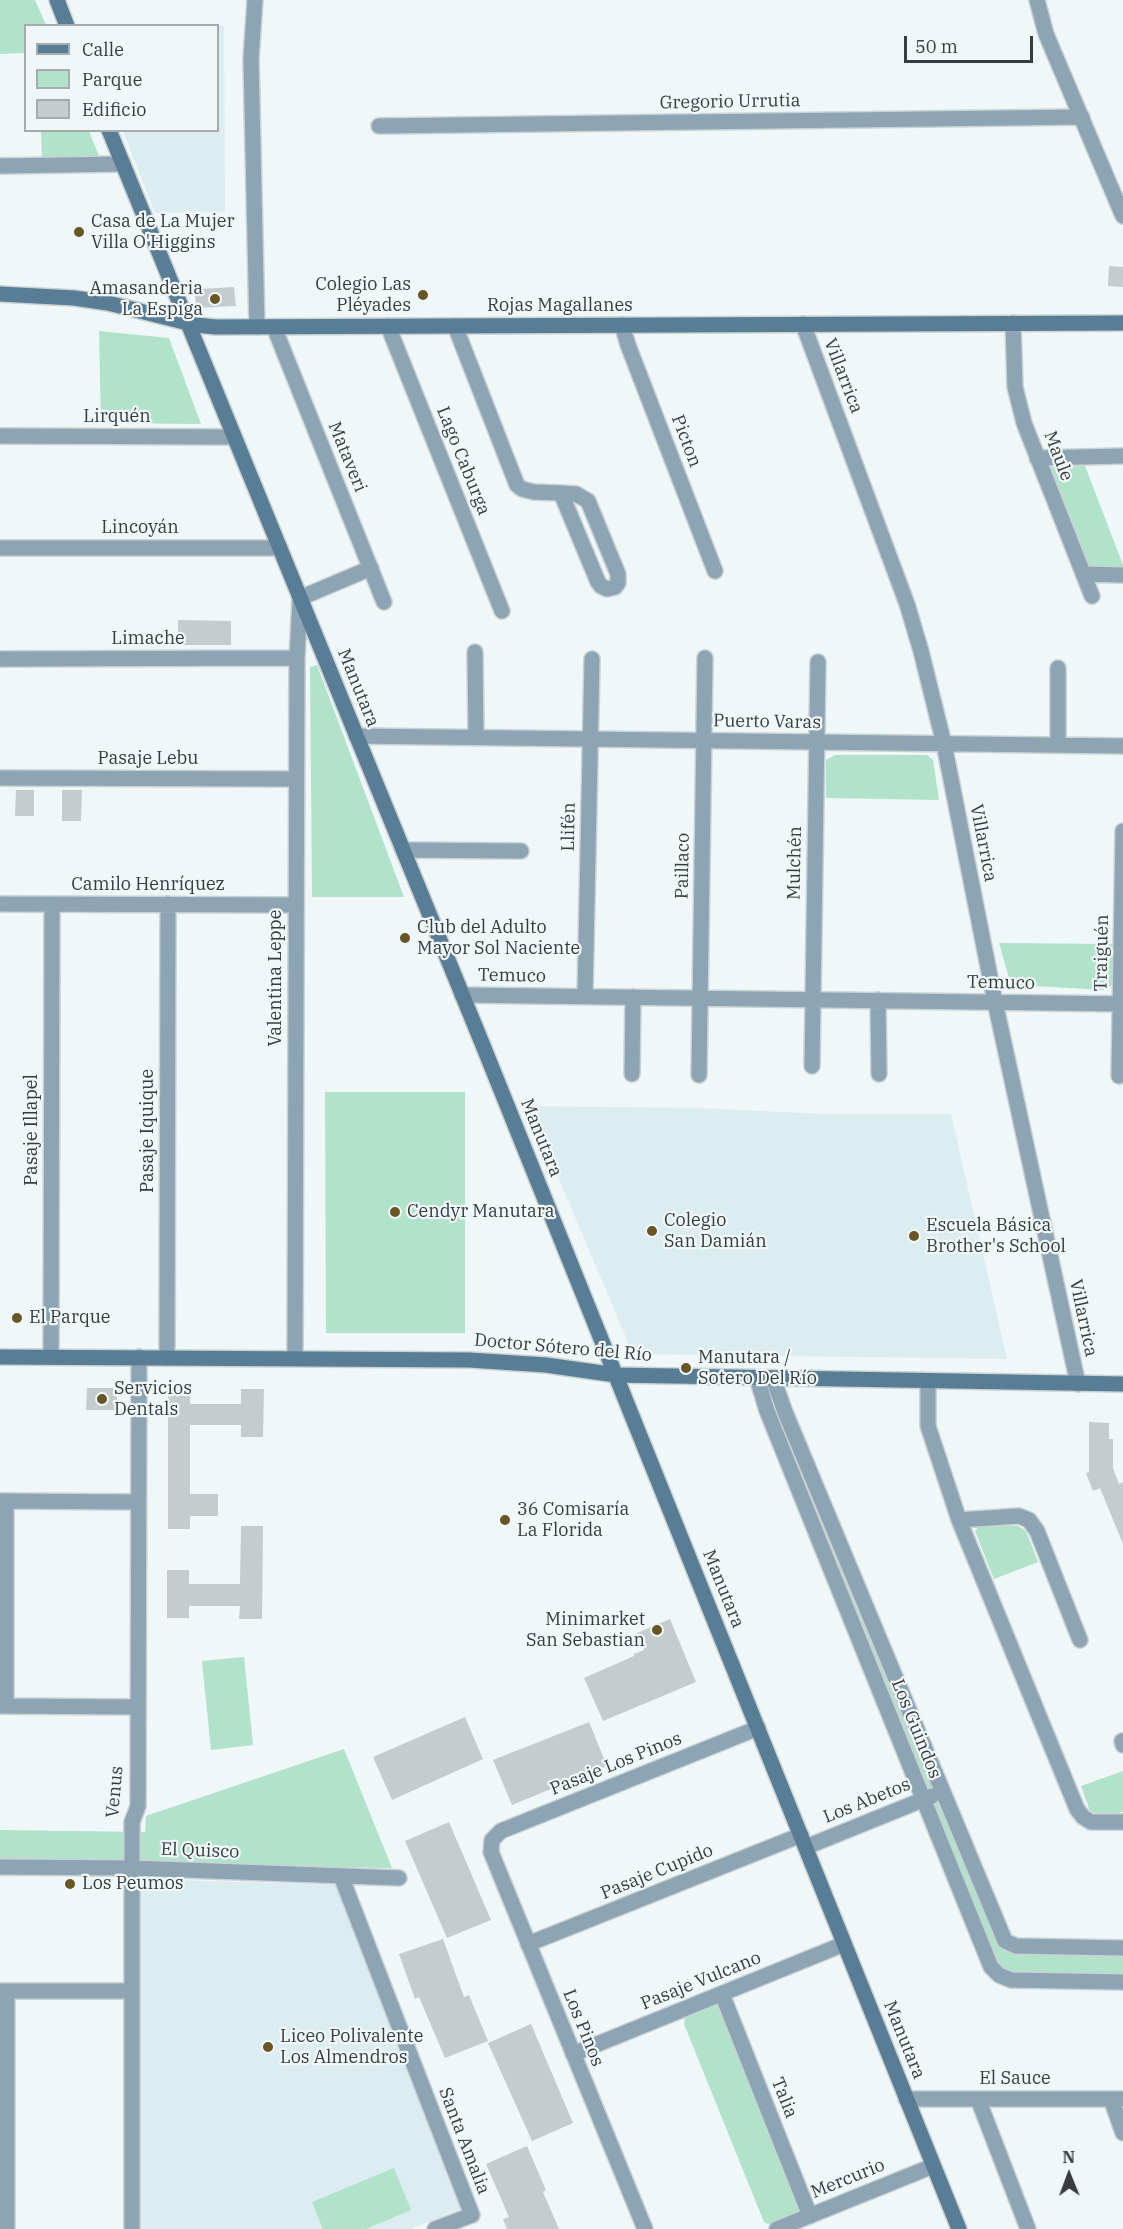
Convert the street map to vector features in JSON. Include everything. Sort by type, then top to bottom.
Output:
[{"type":"main road","points":[[57,0],[66,24]]},
{"type":"main road","name":"Manutara","points":[[111,132],[616,1375],[959,2229]]},
{"type":"main road","name":"Rojas Magallanes","points":[[0,294],[75,298],[108,303],[203,326],[1123,323]]},
{"type":"main road","name":"Doctor Sótero del Río","points":[[0,1357],[295,1358],[508,1362],[616,1375],[1123,1384]]},
{"type":"street","points":[[255,0],[250,42],[257,327]]},
{"type":"street","points":[[1037,0],[1046,34],[1123,216]]},
{"type":"street","name":"Gregorio Urrutia","points":[[379,126],[1082,117]]},
{"type":"street","points":[[0,166],[123,164]]},
{"type":"street","name":"Maule","points":[[1013,323],[1016,387],[1024,423],[1092,596]]},
{"type":"street","name":"Villarrica","points":[[803,324],[907,604],[921,651],[944,744],[994,1002],[1078,1384]]},
{"type":"street","name":"Picton","points":[[622,325],[715,571]]},
{"type":"street","name":"Lago Caburga","points":[[388,326],[502,611]]},
{"type":"street","points":[[455,326],[517,485],[528,491],[561,493],[582,496],[591,507],[618,574],[618,584],[613,588],[604,588],[598,582],[561,493]]},
{"type":"street","name":"Mataveri","points":[[273,327],[384,602]]},
{"type":"street","name":"Lirquén","points":[[0,436],[234,437]]},
{"type":"street","points":[[1037,458],[1123,456]]},
{"type":"street","name":"Lincoyán","points":[[0,548],[280,548]]},
{"type":"street","points":[[300,598],[371,568]]},
{"type":"street","points":[[1083,574],[1123,575]]},
{"type":"street","name":"Valentina Leppe","points":[[295,1358],[296,779],[300,598]]},
{"type":"street","points":[[475,652],[476,737]]},
{"type":"street","name":"Paillaco","points":[[699,1075],[705,657]]},
{"type":"street","name":"Limache","points":[[0,659],[297,658]]},
{"type":"street","name":"Llifén","points":[[585,996],[592,659]]},
{"type":"street","name":"Mulchén","points":[[812,1066],[818,662]]},
{"type":"street","points":[[1058,668],[1058,745]]},
{"type":"street","name":"Puerto Varas","points":[[356,736],[1123,746]]},
{"type":"street","name":"Pasaje Lebu","points":[[0,778],[296,779]]},
{"type":"street","name":"Traiguén","points":[[1119,1076],[1122,1004],[1123,831]]},
{"type":"street","points":[[403,850],[522,851]]},
{"type":"street","name":"Camilo Henríquez","points":[[0,904],[296,905]]},
{"type":"street","name":"Pasaje Illapel","points":[[51,1357],[52,904]]},
{"type":"street","name":"Pasaje Iquique","points":[[167,1358],[168,904]]},
{"type":"street","name":"Temuco","points":[[462,995],[1122,1004]]},
{"type":"street","points":[[632,1074],[633,997]]},
{"type":"street","points":[[878,1000],[879,1074]]},
{"type":"street","name":"Venus","points":[[132,2229],[132,1822],[138,1806],[139,1358]]},
{"type":"street","name":"Los Guindos","points":[[757,1378],[767,1411],[994,1972],[1011,1980],[1123,1982]]},
{"type":"street","name":"Los Guindos","points":[[773,1378],[785,1412],[1005,1941],[1016,1946],[1123,1948]]},
{"type":"street","points":[[928,1381],[928,1426],[958,1520],[1079,1813],[1091,1822],[1123,1822]]},
{"type":"street","points":[[138,1502],[3,1501],[3,1707],[138,1707]]},
{"type":"street","points":[[958,1520],[1019,1516],[1029,1520],[1037,1531],[1080,1640]]},
{"type":"street","name":"Pasaje Los Pinos","points":[[492,1840],[501,1831],[758,1728]]},
{"type":"street","name":"Los Abetos","points":[[803,1841],[943,1791]]},
{"type":"street","name":"Los Pinos","points":[[492,1840],[491,1852],[645,2229]]},
{"type":"street","name":"Pasaje Cupido","points":[[528,1944],[803,1841]]},
{"type":"street","name":"El Quisco","points":[[0,1867],[132,1868],[399,1878]]},
{"type":"street","name":"Santa Amalia","points":[[341,1876],[472,2215],[435,2229]]},
{"type":"street","name":"Pasaje Vulcano","points":[[573,2055],[844,1944]]},
{"type":"street","points":[[7,2229],[4,1991],[132,1991]]},
{"type":"street","name":"Talia","points":[[722,1994],[810,2216]]},
{"type":"street","name":"El Sauce","points":[[906,2098],[1117,2099]]},
{"type":"street","points":[[978,2099],[1028,2229]]},
{"type":"street","points":[[1117,2099],[1123,2133]]},
{"type":"street","name":"Mercurio","points":[[777,2229],[933,2166]]},
{"type":"shaded area","points":[[219,26],[224,26],[225,212],[155,213],[123,132],[219,132]]},
{"type":"shaded area","points":[[528,1106],[697,1108],[825,1114],[951,1114],[1007,1359],[633,1354]]},
{"type":"shaded area","name":"Liceo Polivalente Los Almendros","points":[[140,1879],[336,1885],[460,2209],[410,2229],[137,2229]]},
{"type":"green space","points":[[0,0],[35,0],[46,24],[24,24],[24,53],[0,54]]},
{"type":"green space","points":[[41,132],[89,132],[99,156],[42,158]]},
{"type":"green space","points":[[99,331],[169,338],[201,424],[101,423]]},
{"type":"green space","points":[[1085,466],[1123,567],[1089,569],[1050,467]]},
{"type":"green space","points":[[317,665],[404,897],[312,897],[310,667]]},
{"type":"green space","points":[[835,755],[927,755],[933,760],[939,800],[826,798],[826,760]]},
{"type":"green space","points":[[999,943],[1113,944],[1112,985],[1104,990],[1017,985],[1009,978]]},
{"type":"green space","name":"Cendyr Manutara","points":[[325,1092],[465,1092],[465,1333],[326,1333]]},
{"type":"green space","points":[[772,1411],[783,1411],[1002,1940],[1123,1950],[1123,1980],[1000,1974]]},
{"type":"green space","points":[[980,1525],[1018,1526],[1026,1531],[1038,1562],[994,1579],[975,1531]]},
{"type":"green space","points":[[244,1657],[253,1745],[211,1750],[202,1661]]},
{"type":"green space","points":[[344,1749],[392,1868],[0,1863],[0,1830],[145,1832],[146,1816]]},
{"type":"green space","points":[[1123,1771],[1123,1812],[1103,1816],[1090,1811],[1081,1786]]},
{"type":"green space","points":[[718,2004],[723,2008],[803,2204],[800,2212],[770,2225],[764,2222],[684,2024],[685,2018]]},
{"type":"green space","points":[[394,2168],[411,2210],[366,2229],[323,2229],[312,2202]]},
{"type":"building","points":[[1109,266],[1123,267],[1123,287],[1108,286]]},
{"type":"building","name":"Amasanderia La Espiga","points":[[234,287],[236,306],[196,308],[195,294],[200,294],[200,289]]},
{"type":"building","points":[[178,620],[231,621],[231,645],[178,645]]},
{"type":"building","points":[[16,790],[34,790],[34,816],[15,816]]},
{"type":"building","points":[[62,790],[82,790],[81,821],[62,821]]},
{"type":"building","name":"Servicios Dentals","points":[[87,1388],[117,1388],[117,1410],[86,1410]]},
{"type":"building","points":[[241,1389],[264,1389],[263,1437],[241,1437],[241,1425],[190,1425],[190,1494],[218,1494],[218,1516],[190,1516],[190,1529],[168,1529],[168,1390],[190,1390],[190,1404],[241,1404]]},
{"type":"building","points":[[1089,1422],[1109,1423],[1109,1439],[1113,1439],[1113,1468],[1119,1484],[1123,1482],[1123,1544],[1100,1488],[1093,1491],[1086,1473],[1089,1472]]},
{"type":"building","points":[[241,1526],[263,1526],[262,1619],[239,1619],[240,1606],[189,1606],[189,1618],[167,1618],[167,1570],[189,1570],[189,1584],[240,1584]]},
{"type":"building","points":[[670,1619],[696,1682],[603,1721],[584,1678],[644,1650],[637,1633]]},
{"type":"building","points":[[465,1717],[483,1759],[392,1800],[373,1757]]},
{"type":"building","points":[[589,1722],[607,1766],[512,1805],[493,1760]]},
{"type":"building","points":[[449,1822],[491,1920],[447,1938],[405,1841]]},
{"type":"building","points":[[443,1939],[464,1997],[469,1995],[488,2041],[445,2058],[419,1997],[415,1999],[399,1954]]},
{"type":"building","points":[[531,2024],[573,2123],[532,2141],[488,2043]]},
{"type":"building","points":[[527,2146],[546,2190],[543,2192],[559,2229],[507,2229],[503,2219],[509,2217],[486,2164]]},
{"type":"place","name":"Casa de La Mujer Villa O'Higgins","points":[[79,232]]},
{"type":"place","name":"Colegio Las Pléyades","points":[[423,295]]},
{"type":"place","name":"Amasanderia La Espiga","points":[[215,299]]},
{"type":"place","name":"Club del Adulto Mayor Sol Naciente","points":[[405,938]]},
{"type":"place","name":"Cendyr Manutara","points":[[395,1212]]},
{"type":"place","name":"Colegio San Damián","points":[[652,1231]]},
{"type":"place","name":"Escuela Básica Brother's School","points":[[914,1236]]},
{"type":"place","name":"El Parque","points":[[17,1318]]},
{"type":"place","name":"Manutara / Sotero Del Río","points":[[686,1368]]},
{"type":"place","name":"Servicios Dentals","points":[[102,1399]]},
{"type":"place","name":"36 Comisaría La Florida","points":[[505,1520]]},
{"type":"place","name":"Minimarket San Sebastian","points":[[657,1630]]},
{"type":"place","name":"Los Peumos","points":[[70,1884]]},
{"type":"place","name":"Liceo Polivalente Los Almendros","points":[[268,2047]]}]
